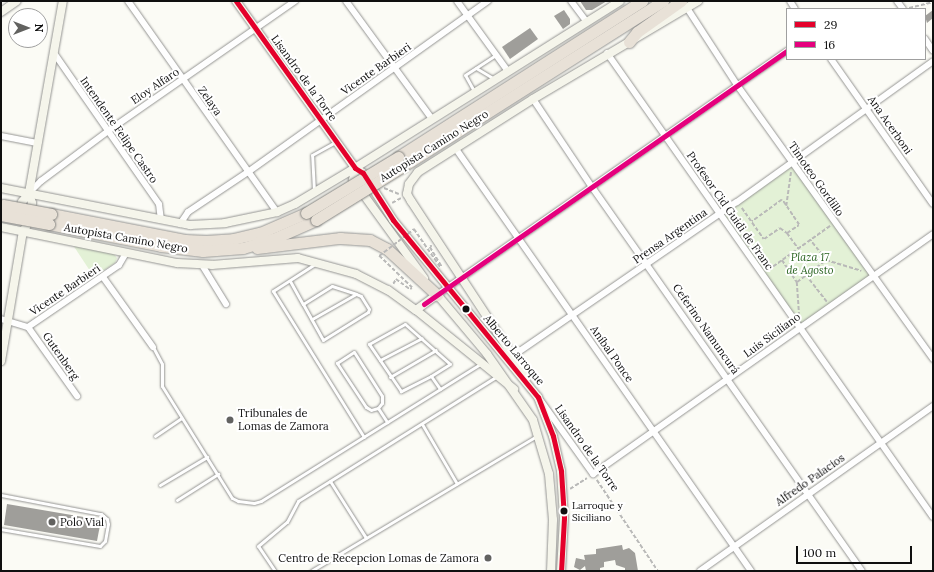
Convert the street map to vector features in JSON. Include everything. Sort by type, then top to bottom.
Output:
[{"type":"highway","name":"Autopista Camino Negro","points":[[50,219],[184,250],[243,248],[273,239],[316,220],[401,161],[642,1]]},
{"type":"highway","name":"Autopista Camino Negro","points":[[2,210],[185,240],[233,239],[260,233],[306,213],[401,161],[663,1]]},
{"type":"highway","points":[[629,42],[637,32],[684,5]]},
{"type":"highway","points":[[243,248],[271,248],[340,238],[370,240],[387,249],[437,295]]},
{"type":"street","points":[[4,7],[17,1]]},
{"type":"street","points":[[1,361],[4,319],[22,231],[29,223],[32,204],[29,193],[63,1]]},
{"type":"street","name":"Zelaya","points":[[128,1],[182,80],[277,212]]},
{"type":"street","name":"Lisandro de la Torre","points":[[236,1],[322,119],[355,168]]},
{"type":"street","name":"Eloy Alfaro","points":[[29,193],[41,181],[108,131],[295,1]]},
{"type":"street","points":[[346,1],[432,119]]},
{"type":"street","points":[[458,1],[507,70]]},
{"type":"street","name":"Vicente Barbieri","points":[[180,224],[188,212],[248,172],[488,1]]},
{"type":"street","points":[[571,1],[586,22]]},
{"type":"street","points":[[1,188],[180,224],[225,223],[277,212],[314,193],[355,168],[507,70],[620,1]]},
{"type":"street","points":[[684,5],[698,1]]},
{"type":"street","name":"Timoteo Gordillo","points":[[684,5],[737,85],[933,359]]},
{"type":"street","points":[[926,40],[933,51]]},
{"type":"street","points":[[456,149],[607,53],[629,42]]},
{"type":"street","points":[[416,310],[786,52]]},
{"type":"street","name":"Intendente Felipe Castro","points":[[54,53],[159,204],[161,220]]},
{"type":"street","name":"Profesor Cid Guidi de Franc","points":[[607,53],[933,516]]},
{"type":"street","name":"Ana Acerboni","points":[[832,60],[933,204]]},
{"type":"street","name":"Prensa Argentina","points":[[514,355],[720,214],[933,61]]},
{"type":"street","name":"Ceferino Namuncurá","points":[[533,99],[592,187],[648,263],[862,571]]},
{"type":"street","points":[[1,136],[38,143]]},
{"type":"street","name":"Lisandro de la Torre","points":[[456,149],[418,172],[409,184],[407,194],[514,355],[536,394],[593,474]]},
{"type":"street","name":"Aníbal Ponce","points":[[456,149],[751,571]]},
{"type":"street","name":"Alberto Larroque","points":[[551,571],[552,500],[549,474],[539,435],[533,420],[514,390],[437,295],[369,205],[353,180],[355,168],[363,173],[385,208],[447,288],[536,394],[558,451],[563,494],[561,571]]},
{"type":"street","points":[[1,227],[126,253],[202,265],[280,257],[318,262],[356,274],[388,290],[416,310],[514,390]]},
{"type":"street","name":"Luis Siciliano","points":[[593,474],[653,430],[933,234]]},
{"type":"street","name":"Vicente Barbieri","points":[[4,319],[28,327],[119,265],[126,253]]},
{"type":"street","points":[[202,265],[226,304]]},
{"type":"street","points":[[103,276],[153,347]]},
{"type":"street","name":"Gutenberg","points":[[28,327],[77,396]]},
{"type":"street","name":"Alfredo Palacios","points":[[700,571],[733,546],[933,406]]},
{"type":"lane","points":[[474,91],[465,75],[496,55]]},
{"type":"lane","points":[[476,68],[494,79]]},
{"type":"lane","points":[[314,193],[312,155],[337,141]]},
{"type":"lane","points":[[318,262],[273,291],[364,437]]},
{"type":"lane","points":[[290,281],[323,340],[368,312],[369,309],[361,296],[332,286],[303,304]]},
{"type":"lane","points":[[312,319],[356,294]]},
{"type":"lane","points":[[405,324],[436,350],[450,364],[404,391],[401,391],[390,377],[369,344],[405,324]]},
{"type":"lane","points":[[380,360],[422,338]]},
{"type":"lane","points":[[153,347],[162,364],[162,386],[232,498],[238,501],[261,501],[482,363]]},
{"type":"lane","points":[[390,377],[436,350]]},
{"type":"lane","points":[[354,352],[382,396],[382,403],[378,408],[371,410],[366,407],[337,363],[354,352]]},
{"type":"lane","points":[[431,376],[440,389]]},
{"type":"lane","points":[[275,571],[258,546],[287,522],[298,501],[497,376]]},
{"type":"lane","points":[[378,408],[387,422]]},
{"type":"lane","points":[[155,436],[182,418]]},
{"type":"lane","points":[[422,424],[457,484]]},
{"type":"lane","points":[[311,571],[539,435]]},
{"type":"lane","points":[[160,485],[207,457]]},
{"type":"lane","points":[[177,500],[218,474]]},
{"type":"lane","points":[[330,481],[366,538]]},
{"type":"lane","points":[[1,495],[101,514],[107,519],[108,524],[106,541],[100,546],[1,529]]},
{"type":"path","points":[[911,8],[933,2]]},
{"type":"path","points":[[786,206],[792,162]]},
{"type":"path","points":[[383,188],[402,197],[385,208]]},
{"type":"path","points":[[752,222],[782,200],[799,225],[787,233]]},
{"type":"path","points":[[737,202],[764,239],[780,228],[787,233],[798,248]]},
{"type":"path","points":[[762,274],[834,222]]},
{"type":"path","points":[[388,290],[396,279],[410,289],[412,288],[379,256],[414,229],[441,268]]},
{"type":"path","points":[[810,240],[826,260],[874,275]]},
{"type":"path","points":[[782,260],[797,282],[800,327]]},
{"type":"path","points":[[797,282],[826,260]]},
{"type":"path","points":[[806,275],[830,306]]},
{"type":"path","points":[[563,494],[593,474]]},
{"type":"path","name":"Lisandro de la Torre","points":[[593,474],[658,571]]},
{"type":"green space","name":"Plaza 17 de Agosto","points":[[792,162],[874,275],[800,327],[720,213]]},
{"type":"green space","points":[[73,245],[113,253],[117,258],[115,263],[94,277]]},
{"type":"building","points":[[580,1],[607,1],[592,10],[586,10]]},
{"type":"building","points":[[564,10],[570,19],[570,24],[563,29],[554,16]]},
{"type":"building","points":[[933,10],[933,18],[927,23],[926,15]]},
{"type":"building","points":[[530,28],[538,39],[510,59],[502,47]]},
{"type":"building","name":"Polo Vial","points":[[7,504],[101,520],[97,541],[4,525]]},
{"type":"building","points":[[622,545],[623,550],[629,548],[635,553],[638,571],[625,571],[625,568],[616,565],[615,560],[604,562],[604,567],[600,568],[600,571],[586,571],[585,566],[580,570],[574,567],[576,558],[585,560],[584,555],[596,554],[596,549]]},
{"type":"transit line","name":"29","points":[[236,1],[355,168],[363,173],[393,220],[538,397],[553,436],[561,471],[564,518],[561,571]]},
{"type":"transit line","name":"16","points":[[424,304],[786,52]]},
{"type":"place","name":"Tribunales de Lomas de Zamora","points":[[230,420]]},
{"type":"place","name":"Larroque y Siciliano","points":[[564,511]]},
{"type":"place","name":"Polo Vial","points":[[52,522]]},
{"type":"place","name":"Centro de Recepcion Lomas de Zamora","points":[[488,558]]}]
